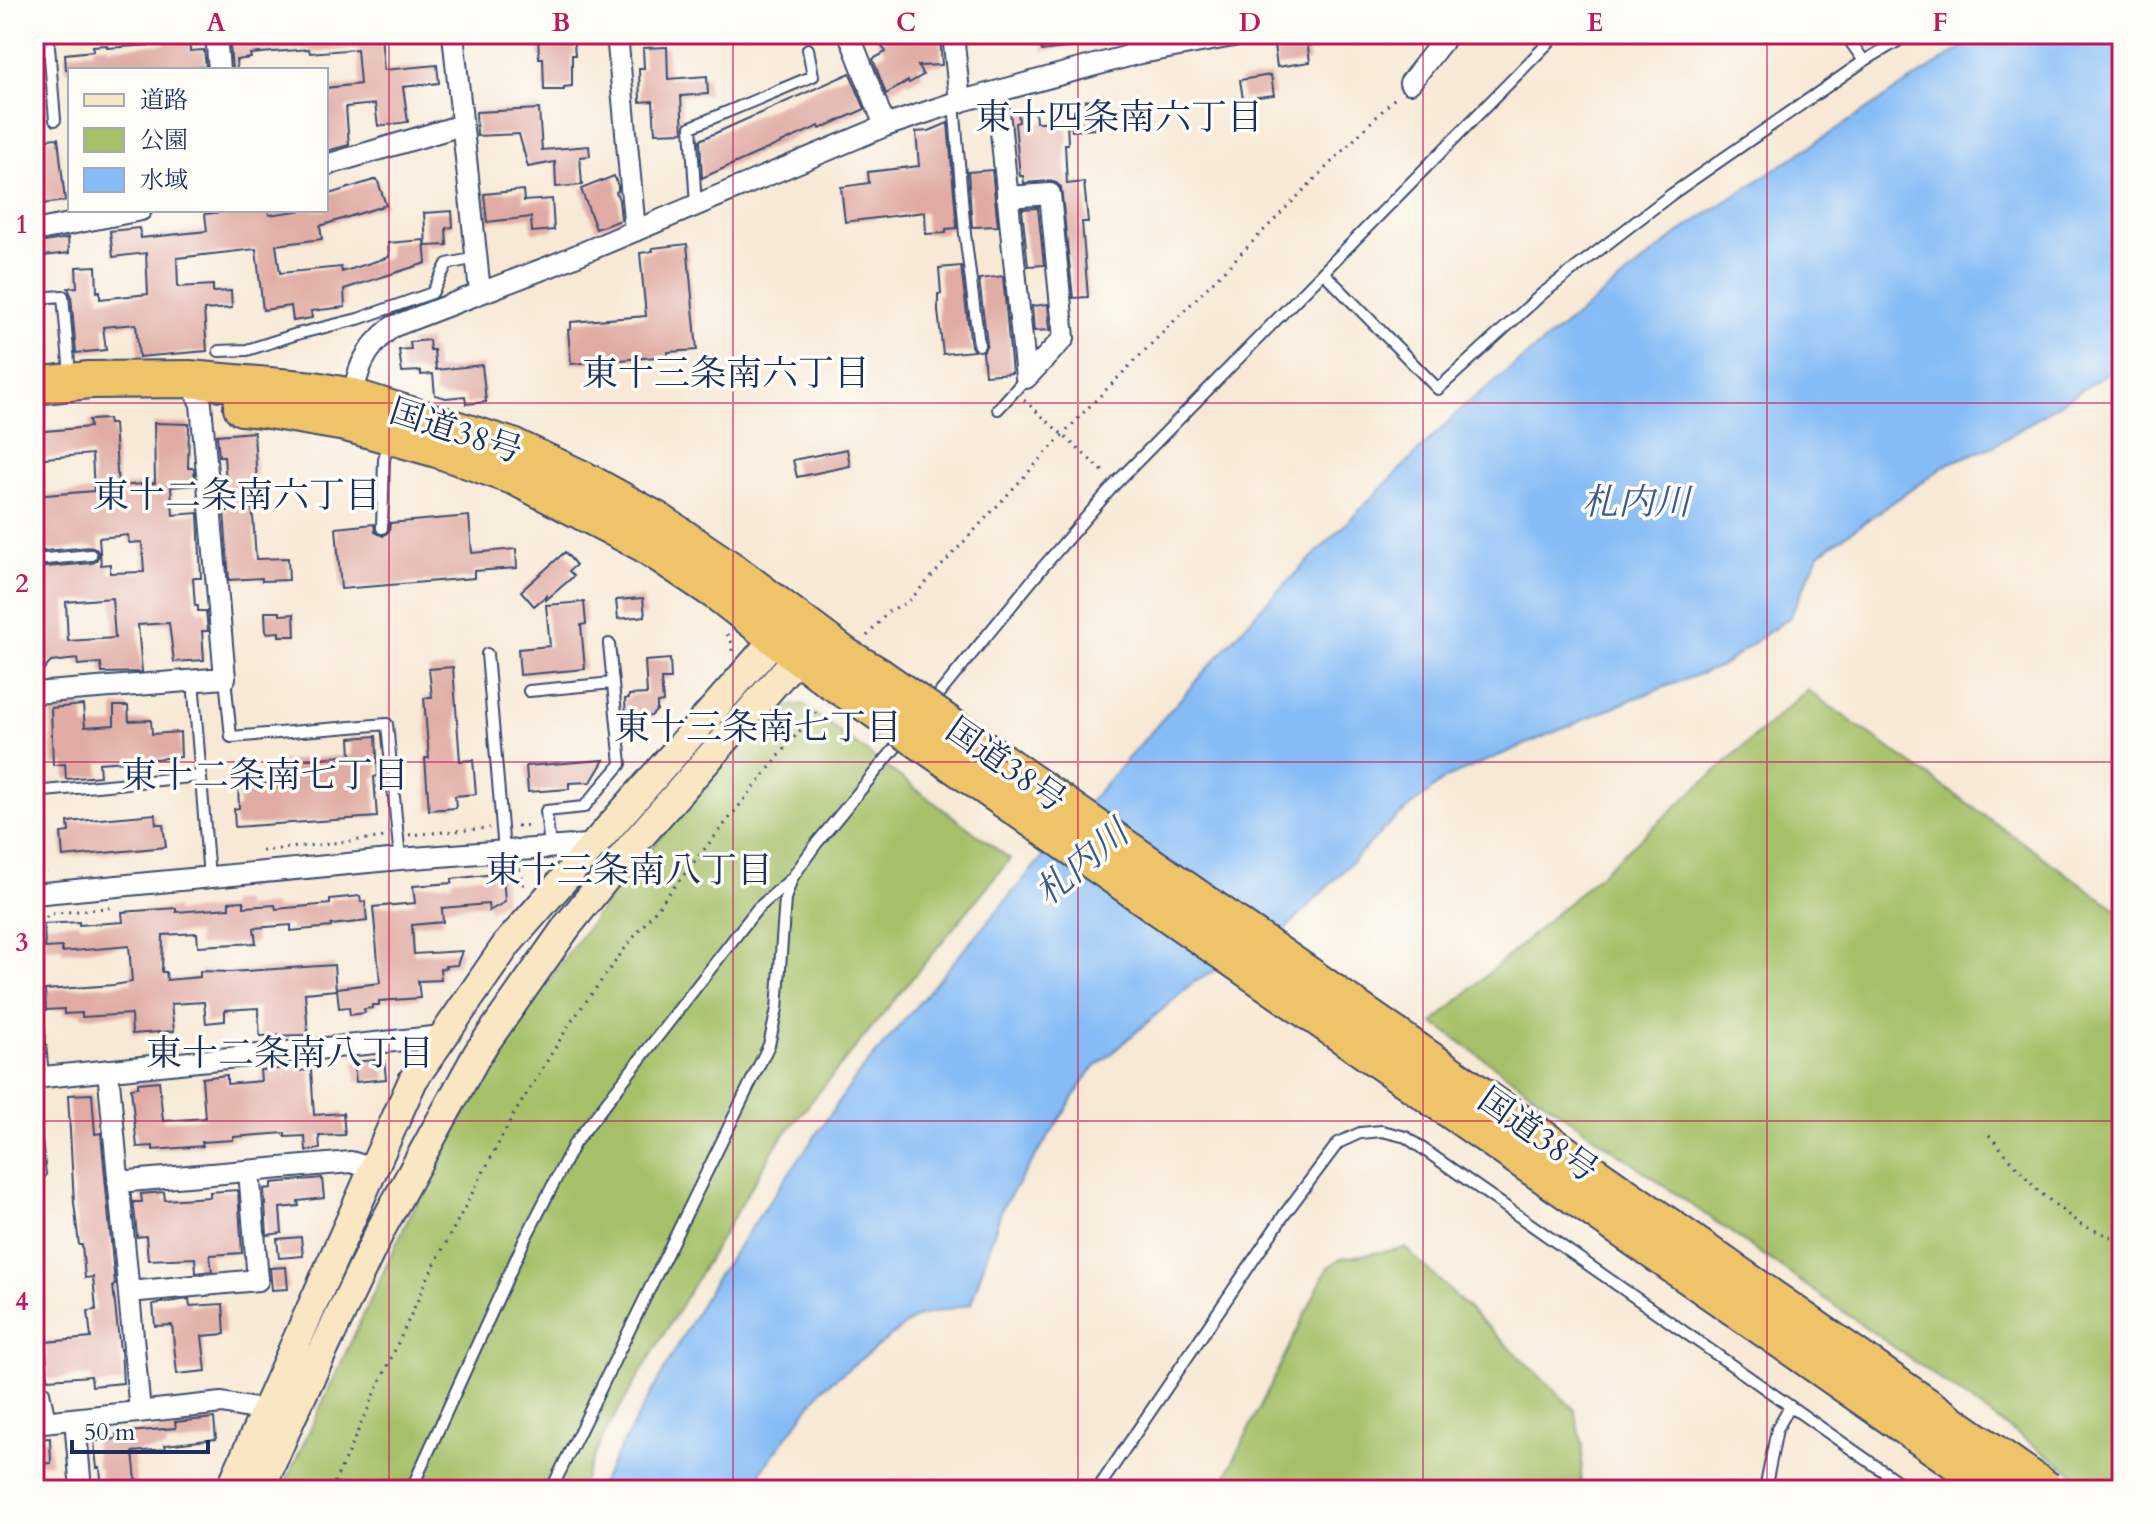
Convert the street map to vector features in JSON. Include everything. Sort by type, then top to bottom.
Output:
[{"type":"highway","name":"国道38号","points":[[34,386],[71,382],[195,392],[263,409],[349,410],[516,448],[582,479],[658,521],[732,571],[855,691],[1997,1490]]},
{"type":"highway","name":"国道38号","points":[[34,409],[195,392]]},
{"type":"highway","name":"国道38号","points":[[349,410],[390,436],[516,477],[570,504],[645,544],[717,592],[797,636]]},
{"type":"highway","name":"国道38号","points":[[855,691],[2047,1490]]},
{"type":"street","points":[[34,35],[46,34]]},
{"type":"street","points":[[216,34],[219,68]]},
{"type":"street","points":[[453,34],[480,292]]},
{"type":"street","points":[[617,34],[635,231]]},
{"type":"street","points":[[849,34],[885,126]]},
{"type":"street","points":[[953,34],[957,102]]},
{"type":"street","points":[[349,410],[365,354],[392,327],[551,266],[885,126],[997,92],[1134,44],[1244,34]]},
{"type":"street","points":[[1410,83],[1448,34]]},
{"type":"street","points":[[997,92],[1020,384]]},
{"type":"street","points":[[328,164],[462,125]]},
{"type":"street","points":[[1007,197],[1050,194],[1064,338],[1020,384]]},
{"type":"street","points":[[34,231],[131,212]]},
{"type":"street","points":[[34,693],[225,678],[195,392]]},
{"type":"street","points":[[230,1490],[413,1080],[507,944],[593,843],[797,636]]},
{"type":"street","points":[[260,1490],[381,1229],[478,1053],[568,925],[797,636]]},
{"type":"street","points":[[34,894],[593,843],[630,848]]},
{"type":"street","points":[[34,1031],[36,1078],[443,1036]]},
{"type":"street","points":[[108,1070],[140,1412]]},
{"type":"street","points":[[118,1182],[351,1162],[374,1169]]},
{"type":"street","points":[[129,1292],[258,1280],[249,1171]]},
{"type":"street","points":[[42,1422],[222,1403],[265,1411]]},
{"type":"street","points":[[75,1419],[81,1490]]},
{"type":"lane","points":[[46,34],[55,120]]},
{"type":"lane","points":[[411,1490],[525,1239],[574,1144],[757,909],[792,878],[816,844],[1043,567],[1116,483],[1557,34]]},
{"type":"lane","points":[[1845,34],[1864,61]]},
{"type":"lane","points":[[1323,272],[1438,389],[1542,294],[1648,212],[1864,61],[1910,34]]},
{"type":"lane","points":[[696,206],[691,127],[813,76],[808,49]]},
{"type":"lane","points":[[957,102],[965,234],[979,345]]},
{"type":"lane","points":[[219,351],[247,350],[358,319],[432,293],[447,264],[476,258]]},
{"type":"lane","points":[[36,298],[63,296],[71,382]]},
{"type":"lane","points":[[998,409],[1020,384]]},
{"type":"lane","points":[[382,528],[384,460],[390,436]]},
{"type":"lane","points":[[34,560],[91,555]]},
{"type":"lane","points":[[550,847],[546,811],[584,807],[621,764],[609,644]]},
{"type":"lane","points":[[487,654],[504,851]]},
{"type":"lane","points":[[225,678],[231,737],[387,724],[400,859]]},
{"type":"lane","points":[[193,680],[209,877]]},
{"type":"lane","points":[[529,691],[613,683]]},
{"type":"lane","points":[[34,792],[201,776]]},
{"type":"lane","points":[[551,1490],[769,1045],[777,1009],[785,899],[792,878]]},
{"type":"lane","points":[[34,1123],[40,1174],[34,1174]]},
{"type":"lane","points":[[1097,1490],[1284,1215],[1338,1143],[1360,1133],[1382,1131],[1406,1137],[1910,1490]]},
{"type":"lane","points":[[34,1381],[44,1392],[42,1422]]},
{"type":"lane","points":[[1765,1490],[1777,1429],[1790,1406]]},
{"type":"path","points":[[864,640],[889,611],[908,602],[1064,435],[1410,83]]},
{"type":"path","points":[[1020,384],[1064,435],[1116,483]]},
{"type":"path","points":[[726,631],[732,643],[732,660]]},
{"type":"path","points":[[331,1490],[430,1273],[513,1116],[571,1022],[626,947],[796,735],[855,691]]},
{"type":"path","points":[[255,852],[546,824]]},
{"type":"path","points":[[34,864],[48,872]]},
{"type":"path","points":[[1989,1135],[2038,1191],[2081,1225],[2122,1241]]},
{"type":"green space","points":[[1807,690],[2122,913],[2122,1490],[2097,1490],[1433,1023]]},
{"type":"green space","points":[[802,704],[1010,859],[778,1142],[605,1433],[579,1490],[282,1490],[408,1219],[502,1044],[611,895],[769,711]]},
{"type":"green space","points":[[1405,1248],[1574,1409],[1583,1446],[1580,1490],[1228,1490],[1227,1474],[1328,1267],[1343,1258]]},
{"type":"water","name":"札内川","points":[[1988,34],[2122,34],[2122,364],[1994,446],[1949,463],[1819,554],[1790,617],[1721,666],[1633,699],[1446,778],[1388,825],[1281,934],[1193,983],[1091,1071],[1002,1208],[971,1304],[916,1317],[823,1388],[762,1470],[760,1490],[597,1490],[714,1281],[856,1077],[1090,801],[1260,609],[1464,406],[1688,226],[1958,50]]},
{"type":"building","points":[[229,34],[381,34],[384,70],[437,65],[439,83],[403,87],[408,122],[378,126],[375,104],[346,107],[349,145],[328,150],[328,88],[360,84],[357,49],[250,54],[251,58],[236,60],[237,68],[232,68]]},
{"type":"building","points":[[538,34],[573,34],[575,55],[572,55],[572,86],[564,87],[564,90],[544,90],[543,58],[539,58]]},
{"type":"building","points":[[1040,34],[1072,34],[1073,47],[1042,51]]},
{"type":"building","points":[[940,36],[942,65],[918,66],[923,75],[886,94],[873,59],[886,52],[876,39]]},
{"type":"building","points":[[189,37],[190,51],[204,50],[206,67],[66,70],[65,54],[93,51],[93,46],[166,44],[165,39]]},
{"type":"building","points":[[1307,40],[1310,62],[1277,67],[1274,45]]},
{"type":"building","points":[[667,47],[668,79],[707,76],[708,94],[681,96],[683,132],[655,133],[653,101],[640,102],[639,68],[644,68],[643,48]]},
{"type":"building","points":[[850,73],[865,109],[702,178],[700,140]]},
{"type":"building","points":[[1271,75],[1274,95],[1243,99],[1240,80]]},
{"type":"building","points":[[1093,100],[1095,129],[1072,131],[1070,102]]},
{"type":"building","points":[[539,109],[542,150],[589,146],[590,156],[580,157],[582,185],[556,187],[555,162],[528,167],[519,134],[477,136],[476,112]]},
{"type":"building","points":[[1035,109],[1036,122],[1067,122],[1067,184],[1084,182],[1088,222],[1082,222],[1088,297],[1073,298],[1061,187],[1050,181],[1024,183],[1023,176],[1020,176],[1015,123],[1019,122],[1018,111]]},
{"type":"building","points":[[948,123],[957,228],[946,229],[946,233],[926,234],[925,212],[845,222],[841,187],[869,183],[868,172],[919,166],[916,132],[929,131]]},
{"type":"building","points":[[58,138],[65,201],[42,204],[34,140]]},
{"type":"building","points":[[992,170],[998,226],[972,227],[968,172]]},
{"type":"building","points":[[614,176],[621,220],[596,229],[581,189]]},
{"type":"building","points":[[377,179],[386,205],[320,226],[322,239],[276,245],[280,273],[341,267],[342,272],[389,257],[388,243],[424,240],[426,263],[344,289],[345,307],[311,311],[312,318],[293,321],[291,306],[263,310],[256,249],[177,258],[178,287],[213,285],[213,292],[231,291],[232,308],[204,310],[207,351],[139,357],[136,324],[103,327],[106,350],[76,353],[68,288],[77,287],[76,267],[96,266],[100,299],[148,294],[146,253],[113,257],[110,231],[139,228],[141,238],[207,231],[205,214],[328,212],[328,194]]},
{"type":"building","points":[[523,190],[524,201],[552,199],[554,230],[532,232],[531,217],[487,222],[484,194]]},
{"type":"building","points":[[1038,208],[1044,265],[1028,266],[1022,209]]},
{"type":"building","points":[[452,211],[453,227],[446,228],[447,245],[426,246],[424,213]]},
{"type":"building","points":[[68,238],[69,253],[34,257],[34,244]]},
{"type":"building","points":[[687,244],[697,350],[668,352],[668,356],[571,364],[568,330],[571,329],[571,322],[646,316],[640,253],[653,251],[652,248]]},
{"type":"building","points":[[961,266],[974,351],[943,354],[938,311],[938,294],[941,294],[939,268]]},
{"type":"building","points":[[1003,276],[1012,373],[985,375],[983,352],[987,344],[979,279]]},
{"type":"building","points":[[1048,304],[1050,330],[1034,331],[1032,306]]},
{"type":"building","points":[[429,340],[430,350],[434,350],[436,370],[482,365],[486,402],[466,404],[465,396],[446,398],[435,395],[433,374],[402,372],[399,350],[411,349],[410,342]]},
{"type":"building","points":[[108,419],[109,424],[114,424],[118,486],[155,483],[154,423],[189,424],[188,468],[194,468],[195,485],[171,487],[173,515],[198,513],[201,578],[193,578],[195,606],[198,606],[198,611],[206,611],[208,631],[202,631],[204,660],[174,662],[169,623],[138,625],[142,672],[102,673],[101,663],[78,665],[77,659],[51,662],[34,680],[34,568],[92,563],[99,555],[91,547],[34,552],[34,496],[94,491],[92,454],[34,459],[34,432],[90,427],[89,420]],"holes":[[[128,535],[129,543],[142,542],[144,572],[110,573],[110,564],[101,565],[99,538]],[[112,598],[115,638],[68,641],[66,602]]]},
{"type":"building","points":[[254,432],[258,501],[252,501],[256,559],[288,558],[289,580],[229,580],[224,456],[219,456],[217,435]]},
{"type":"building","points":[[847,449],[850,466],[797,477],[793,460]]},
{"type":"building","points":[[469,516],[472,553],[516,549],[517,568],[474,571],[474,578],[341,589],[336,528],[374,524],[375,532],[383,536],[389,531],[390,523]]},
{"type":"building","points":[[565,552],[576,565],[569,571],[574,576],[534,606],[521,591]]},
{"type":"building","points":[[643,598],[645,616],[618,619],[616,600]]},
{"type":"building","points":[[584,602],[586,624],[581,625],[585,669],[520,675],[518,649],[550,646],[546,605]]},
{"type":"building","points":[[265,612],[294,614],[295,636],[266,633]]},
{"type":"building","points":[[670,659],[671,679],[661,679],[663,702],[657,703],[657,710],[651,716],[626,718],[625,699],[629,695],[647,694],[645,661]]},
{"type":"building","points":[[453,667],[460,761],[473,760],[476,794],[455,796],[456,808],[429,810],[424,698],[432,697],[429,669]]},
{"type":"building","points":[[83,705],[85,727],[114,725],[114,706],[128,706],[129,721],[151,720],[152,734],[180,732],[181,757],[99,763],[100,776],[66,779],[65,764],[53,765],[51,708]]},
{"type":"building","points":[[376,736],[378,776],[374,777],[377,817],[235,827],[234,809],[239,808],[238,786],[280,783],[278,762],[351,755],[350,738]]},
{"type":"building","points":[[604,760],[591,782],[569,783],[569,789],[528,792],[526,766]]},
{"type":"building","points":[[155,814],[156,824],[163,824],[166,847],[63,857],[61,833],[69,832],[68,822]]},
{"type":"building","points":[[503,873],[505,902],[489,911],[488,904],[442,908],[443,922],[412,925],[414,954],[462,951],[457,965],[440,969],[441,980],[418,981],[420,998],[379,1001],[379,1005],[364,1009],[365,1013],[350,1015],[349,1007],[339,1008],[337,988],[380,983],[373,907],[415,903],[413,886],[452,883],[452,879]]},
{"type":"building","points":[[360,896],[361,902],[365,901],[367,921],[291,931],[291,925],[254,928],[256,943],[198,946],[197,933],[163,935],[162,972],[166,972],[167,980],[200,977],[200,971],[334,965],[336,990],[305,993],[308,1035],[260,1036],[258,1008],[225,1010],[225,1021],[206,1023],[204,1002],[171,1004],[174,1031],[132,1034],[131,1014],[82,1017],[82,1013],[64,1014],[64,1009],[46,1010],[45,990],[132,982],[129,946],[62,952],[62,947],[45,948],[44,924],[123,922],[122,912],[229,908],[229,902],[244,901],[244,907],[275,905],[276,909],[330,904],[330,899]]},
{"type":"building","points":[[384,1059],[386,1079],[356,1082],[354,1062]]},
{"type":"building","points":[[297,1068],[297,1071],[311,1070],[314,1115],[343,1113],[345,1135],[319,1136],[320,1149],[306,1151],[305,1136],[285,1137],[285,1133],[233,1137],[233,1140],[202,1142],[203,1146],[153,1150],[153,1146],[137,1147],[131,1088],[138,1087],[138,1083],[159,1081],[163,1121],[205,1118],[202,1078],[227,1075],[227,1084],[261,1081],[260,1070]]},
{"type":"building","points":[[92,1094],[95,1134],[101,1133],[123,1383],[92,1386],[91,1376],[48,1379],[45,1342],[91,1338],[88,1311],[96,1310],[93,1277],[85,1278],[82,1245],[79,1245],[68,1095]]},
{"type":"building","points":[[322,1178],[324,1198],[298,1201],[299,1206],[280,1208],[282,1233],[267,1235],[264,1189],[272,1188],[272,1183]]},
{"type":"building","points":[[238,1190],[242,1253],[210,1255],[212,1271],[196,1273],[195,1258],[148,1260],[146,1236],[137,1237],[133,1202],[142,1202],[141,1194],[164,1192],[165,1200],[210,1197],[210,1192]]},
{"type":"building","points":[[301,1237],[303,1256],[279,1258],[277,1239]]},
{"type":"building","points":[[286,1267],[288,1289],[272,1290],[270,1268]]},
{"type":"building","points":[[189,1299],[190,1306],[223,1304],[225,1334],[202,1336],[206,1371],[177,1374],[172,1325],[155,1326],[153,1304]]},
{"type":"building","points":[[214,1418],[216,1439],[133,1452],[137,1490],[102,1490],[94,1441],[117,1439],[116,1433],[176,1428],[175,1422]]},
{"type":"building","points":[[50,1438],[51,1463],[34,1464],[34,1439]]},
{"type":"district","name":"東十四条南六丁目","points":[[1119,117]]},
{"type":"district","name":"東十三条南六丁目","points":[[726,373]]},
{"type":"district","name":"東十二条南六丁目","points":[[237,495]]},
{"type":"district","name":"東十三条南七丁目","points":[[758,727]]},
{"type":"district","name":"東十二条南七丁目","points":[[265,775]]},
{"type":"district","name":"東十三条南八丁目","points":[[629,870]]},
{"type":"district","name":"東十二条南八丁目","points":[[290,1053]]}]
